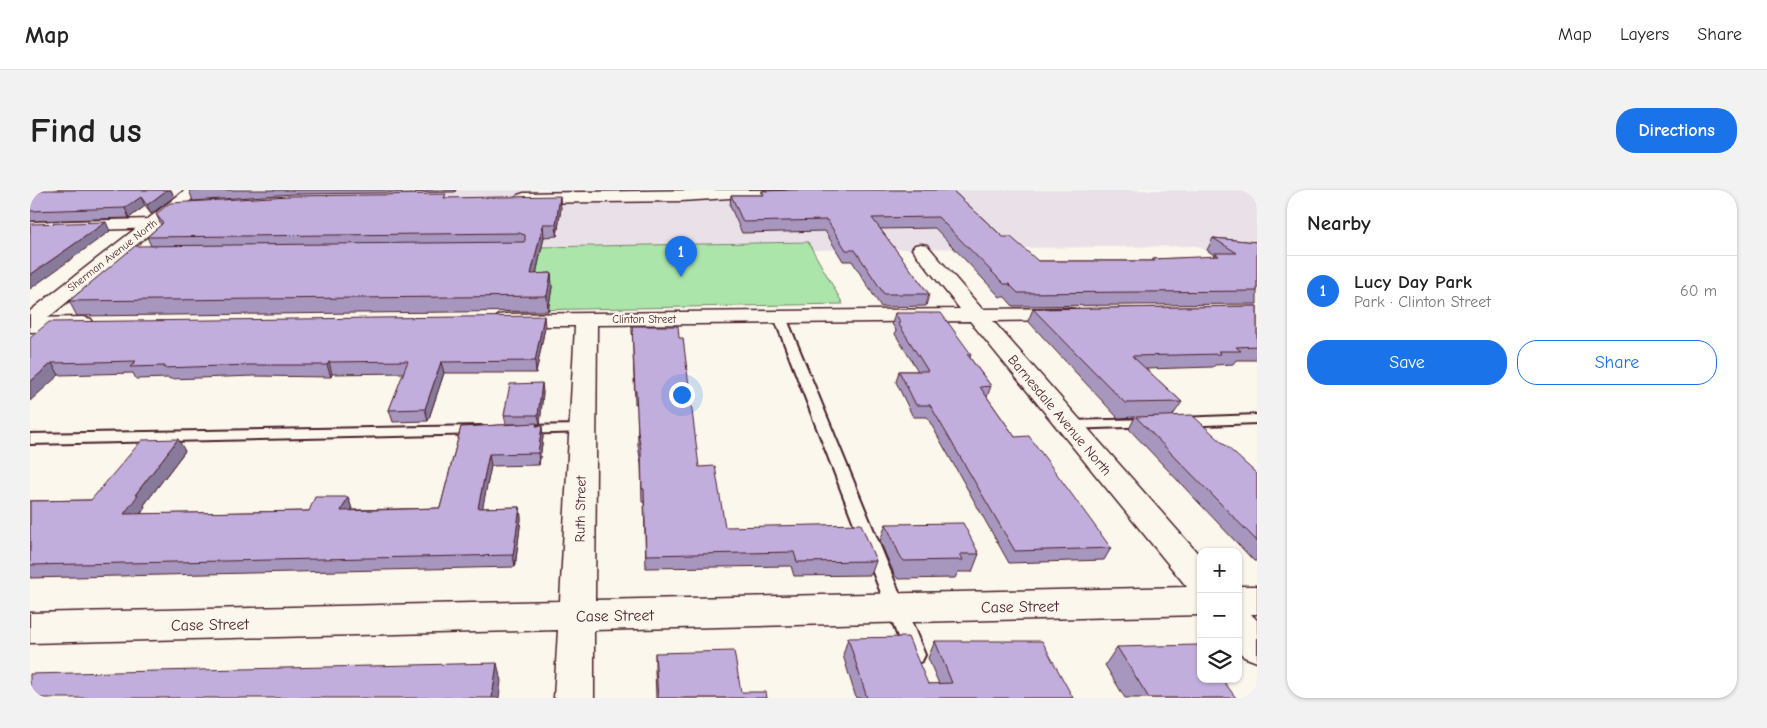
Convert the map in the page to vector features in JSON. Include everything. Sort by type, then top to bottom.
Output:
[{"type":"street","points":[[512,198],[682,196],[778,190]]},
{"type":"street","name":"Sherman Avenue North","points":[[30,321],[170,209],[196,199]]},
{"type":"street","points":[[30,227],[152,224]]},
{"type":"street","name":"Barnesdale Avenue North","points":[[921,249],[1197,575]]},
{"type":"street","name":"Clinton Street","points":[[489,320],[1092,313]]},
{"type":"street","name":"Ruth Street","points":[[574,698],[586,319]]},
{"type":"street","points":[[30,324],[100,324]]},
{"type":"street","points":[[1242,600],[1257,600]]},
{"type":"street","name":"Case Street","points":[[30,628],[1197,601]]},
{"type":"street","points":[[1242,629],[1257,646]]},
{"type":"lane","points":[[112,255],[132,255]]},
{"type":"lane","points":[[780,318],[921,671]]},
{"type":"lane","points":[[1068,425],[1257,419]]},
{"type":"lane","points":[[30,439],[582,429]]},
{"type":"shaded area","points":[[218,190],[1257,190],[1257,283],[1198,246],[812,250],[807,242],[540,247],[172,226]]},
{"type":"green space","points":[[808,242],[843,304],[528,310],[540,247]]},
{"type":"building","points":[[42,190],[167,190],[147,205],[141,197],[125,208],[30,211],[30,197]]},
{"type":"building","points":[[952,190],[1003,237],[1011,237],[1038,261],[1155,261],[1153,259],[1219,256],[1214,253],[1237,253],[1213,238],[1257,242],[1257,291],[1018,293],[1009,284],[1004,284],[938,217],[872,218],[929,294],[884,294],[855,250],[846,250],[827,220],[743,222],[731,195],[764,195],[762,191]]},
{"type":"building","points":[[446,194],[444,198],[560,196],[556,224],[543,224],[531,274],[551,273],[547,296],[69,301],[135,246],[524,242],[525,235],[519,233],[147,237],[163,223],[156,214],[170,203],[289,196]]},
{"type":"building","points":[[106,222],[30,275],[30,224]]},
{"type":"building","points":[[1257,306],[1257,346],[1236,347],[1241,351],[1218,351],[1221,354],[1132,356],[1182,402],[1125,403],[1033,309]]},
{"type":"building","points":[[895,313],[941,313],[971,354],[967,354],[991,386],[980,387],[1015,437],[1029,436],[1111,548],[1015,551],[930,405],[916,405],[899,371],[928,371],[898,323],[901,323]]},
{"type":"building","points":[[544,316],[535,361],[441,362],[425,409],[389,410],[408,361],[329,362],[327,365],[164,368],[165,366],[130,367],[136,361],[52,363],[30,382],[30,338],[49,322]]},
{"type":"building","points":[[632,326],[678,326],[679,338],[683,338],[699,467],[715,466],[725,527],[861,524],[876,561],[797,562],[794,552],[646,555],[644,489],[642,489]]},
{"type":"building","points":[[542,383],[538,415],[504,415],[510,384]]},
{"type":"building","points":[[1192,415],[1257,474],[1257,541],[1136,417]]},
{"type":"building","points":[[537,423],[536,426],[542,426],[538,453],[489,454],[478,508],[520,507],[513,555],[30,565],[30,501],[91,500],[142,440],[178,439],[135,495],[138,495],[124,514],[309,511],[315,497],[348,497],[341,511],[440,508],[461,427]]},
{"type":"building","points":[[963,523],[979,554],[960,554],[963,560],[904,561],[886,524]]},
{"type":"building","points":[[908,637],[928,684],[952,683],[935,641],[1042,641],[1073,698],[867,698],[848,638]]},
{"type":"building","points":[[1197,645],[1197,683],[1225,683],[1236,698],[1149,698],[1117,647]]},
{"type":"building","points":[[734,651],[741,692],[766,692],[767,698],[658,698],[655,653]]},
{"type":"building","points":[[497,663],[492,698],[30,698],[30,674]]},
{"type":"place","name":"Lucy Day Park","points":[[681,277]]}]
